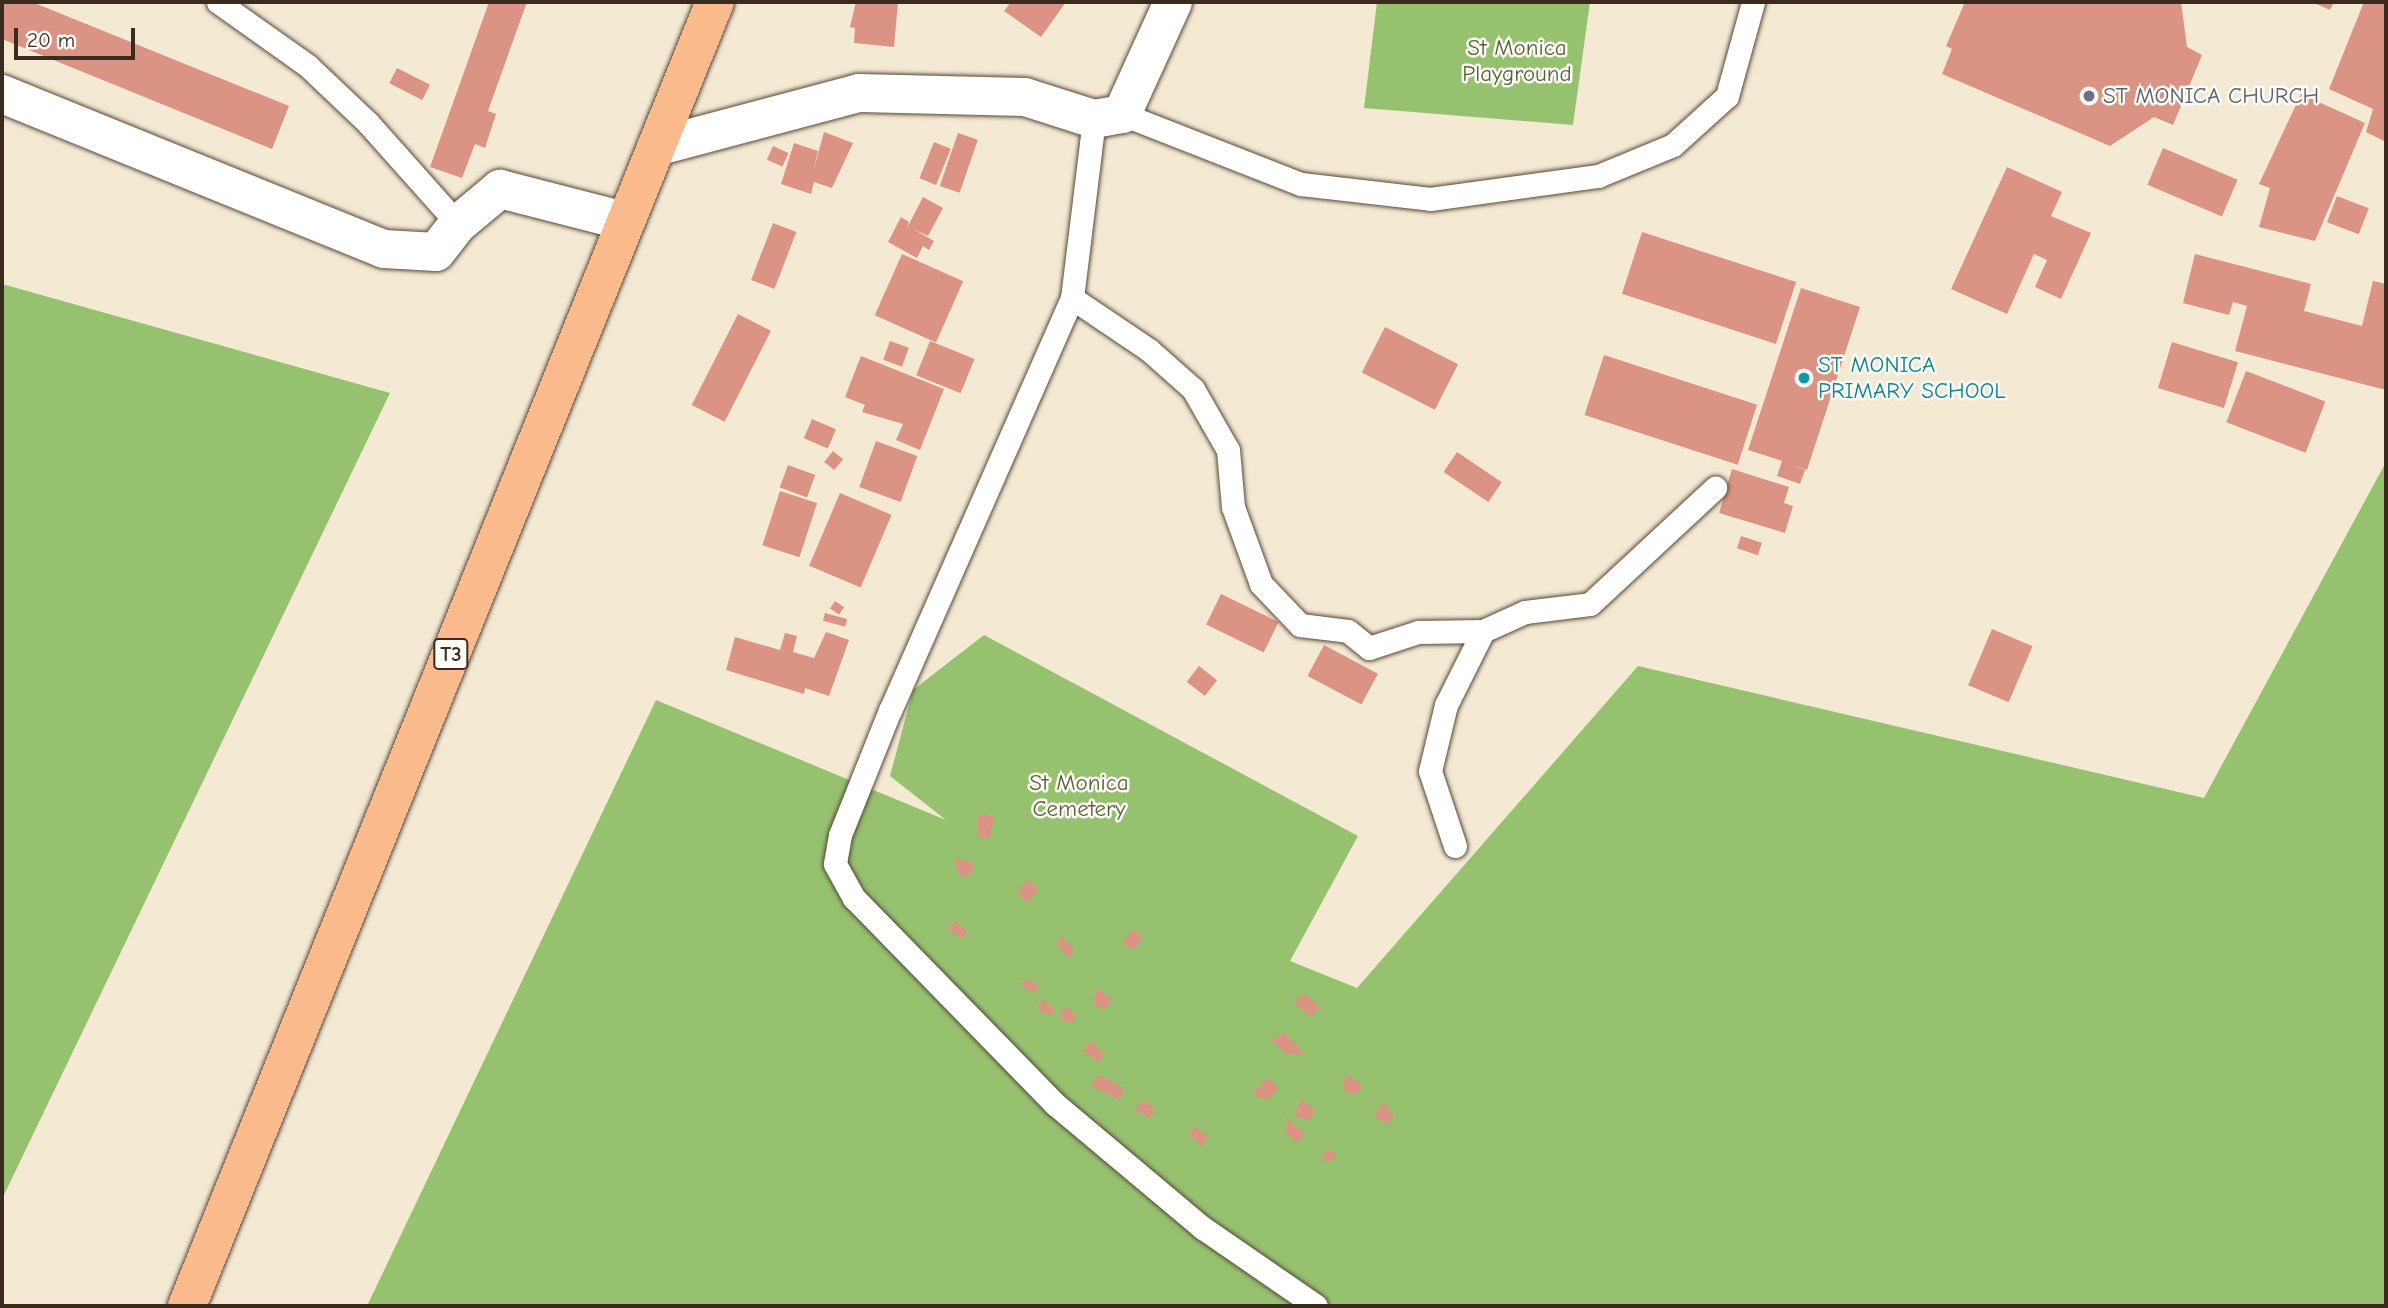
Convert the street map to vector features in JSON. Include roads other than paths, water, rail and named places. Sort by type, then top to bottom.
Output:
[{"type":"highway","name":"T3","points":[[187,1306],[715,2]]},
{"type":"street","points":[[656,147],[859,93],[1025,97],[1108,116],[1174,2]]},
{"type":"street","points":[[2,94],[384,248],[436,252],[458,224],[500,189],[625,221]]},
{"type":"lane","points":[[218,2],[308,66],[368,123],[458,224]]},
{"type":"lane","points":[[1316,1306],[1203,1228],[1055,1104],[854,898],[835,864],[840,835],[890,710],[1072,298],[1108,116],[1301,184],[1430,199],[1598,176],[1673,145],[1727,96],[1753,2]]},
{"type":"lane","points":[[1072,298],[1149,350],[1193,389],[1227,450],[1233,508],[1261,584],[1300,625],[1348,631],[1369,648],[1418,632],[1483,631],[1525,612],[1590,604],[1715,488]]},
{"type":"lane","points":[[1455,846],[1430,771],[1446,705],[1483,631]]},
{"type":"place","name":"ST MONICA CHURCH","points":[[2089,96]]},
{"type":"place","name":"ST MONICA PRIMARY SCHOOL","points":[[1804,378]]},
{"type":"park label","name":"St Monica Playground","points":[[1517,61]]},
{"type":"park label","name":"St Monica Cemetery","points":[[1079,796]]}]
